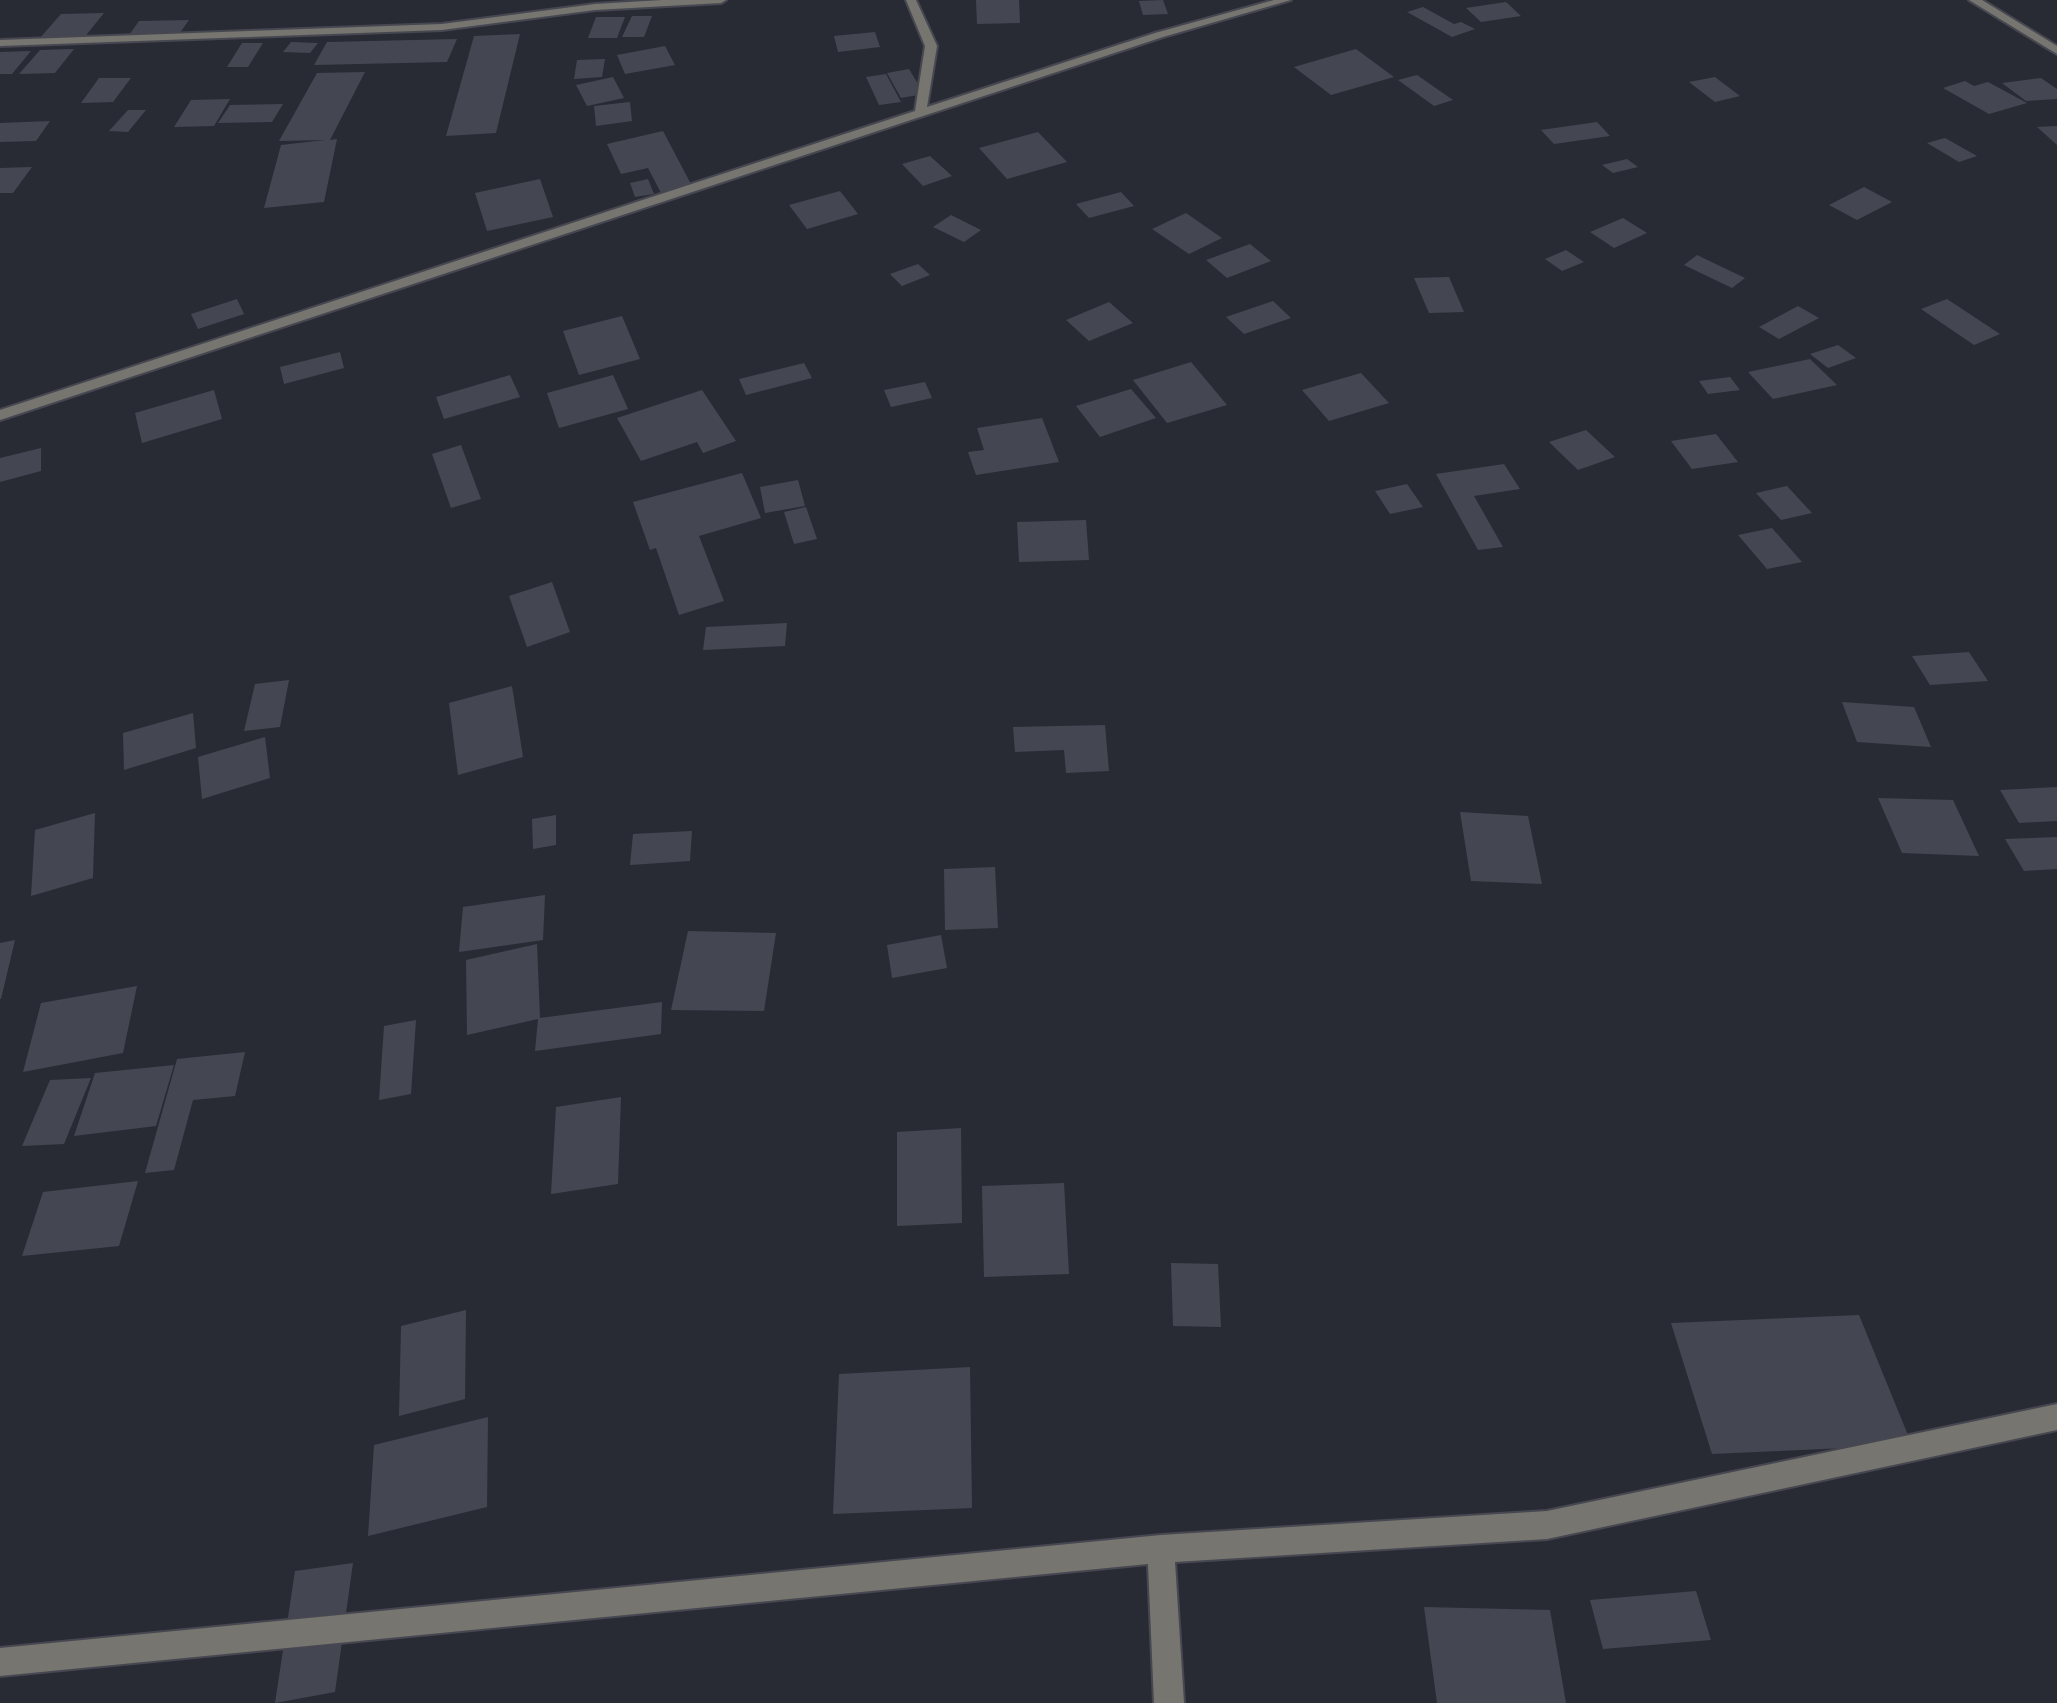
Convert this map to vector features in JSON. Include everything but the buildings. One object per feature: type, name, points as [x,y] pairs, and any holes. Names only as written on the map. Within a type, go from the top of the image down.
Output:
[{"type":"street","points":[[0,43],[442,27],[595,7],[721,0]]},
{"type":"street","points":[[911,0],[931,46],[920,115]]},
{"type":"street","points":[[0,415],[1159,35],[1286,0]]},
{"type":"street","points":[[1974,0],[2057,51]]},
{"type":"street","points":[[0,1662],[1161,1549],[1547,1525],[2057,1417]]},
{"type":"street","points":[[1161,1549],[1169,1703]]}]
